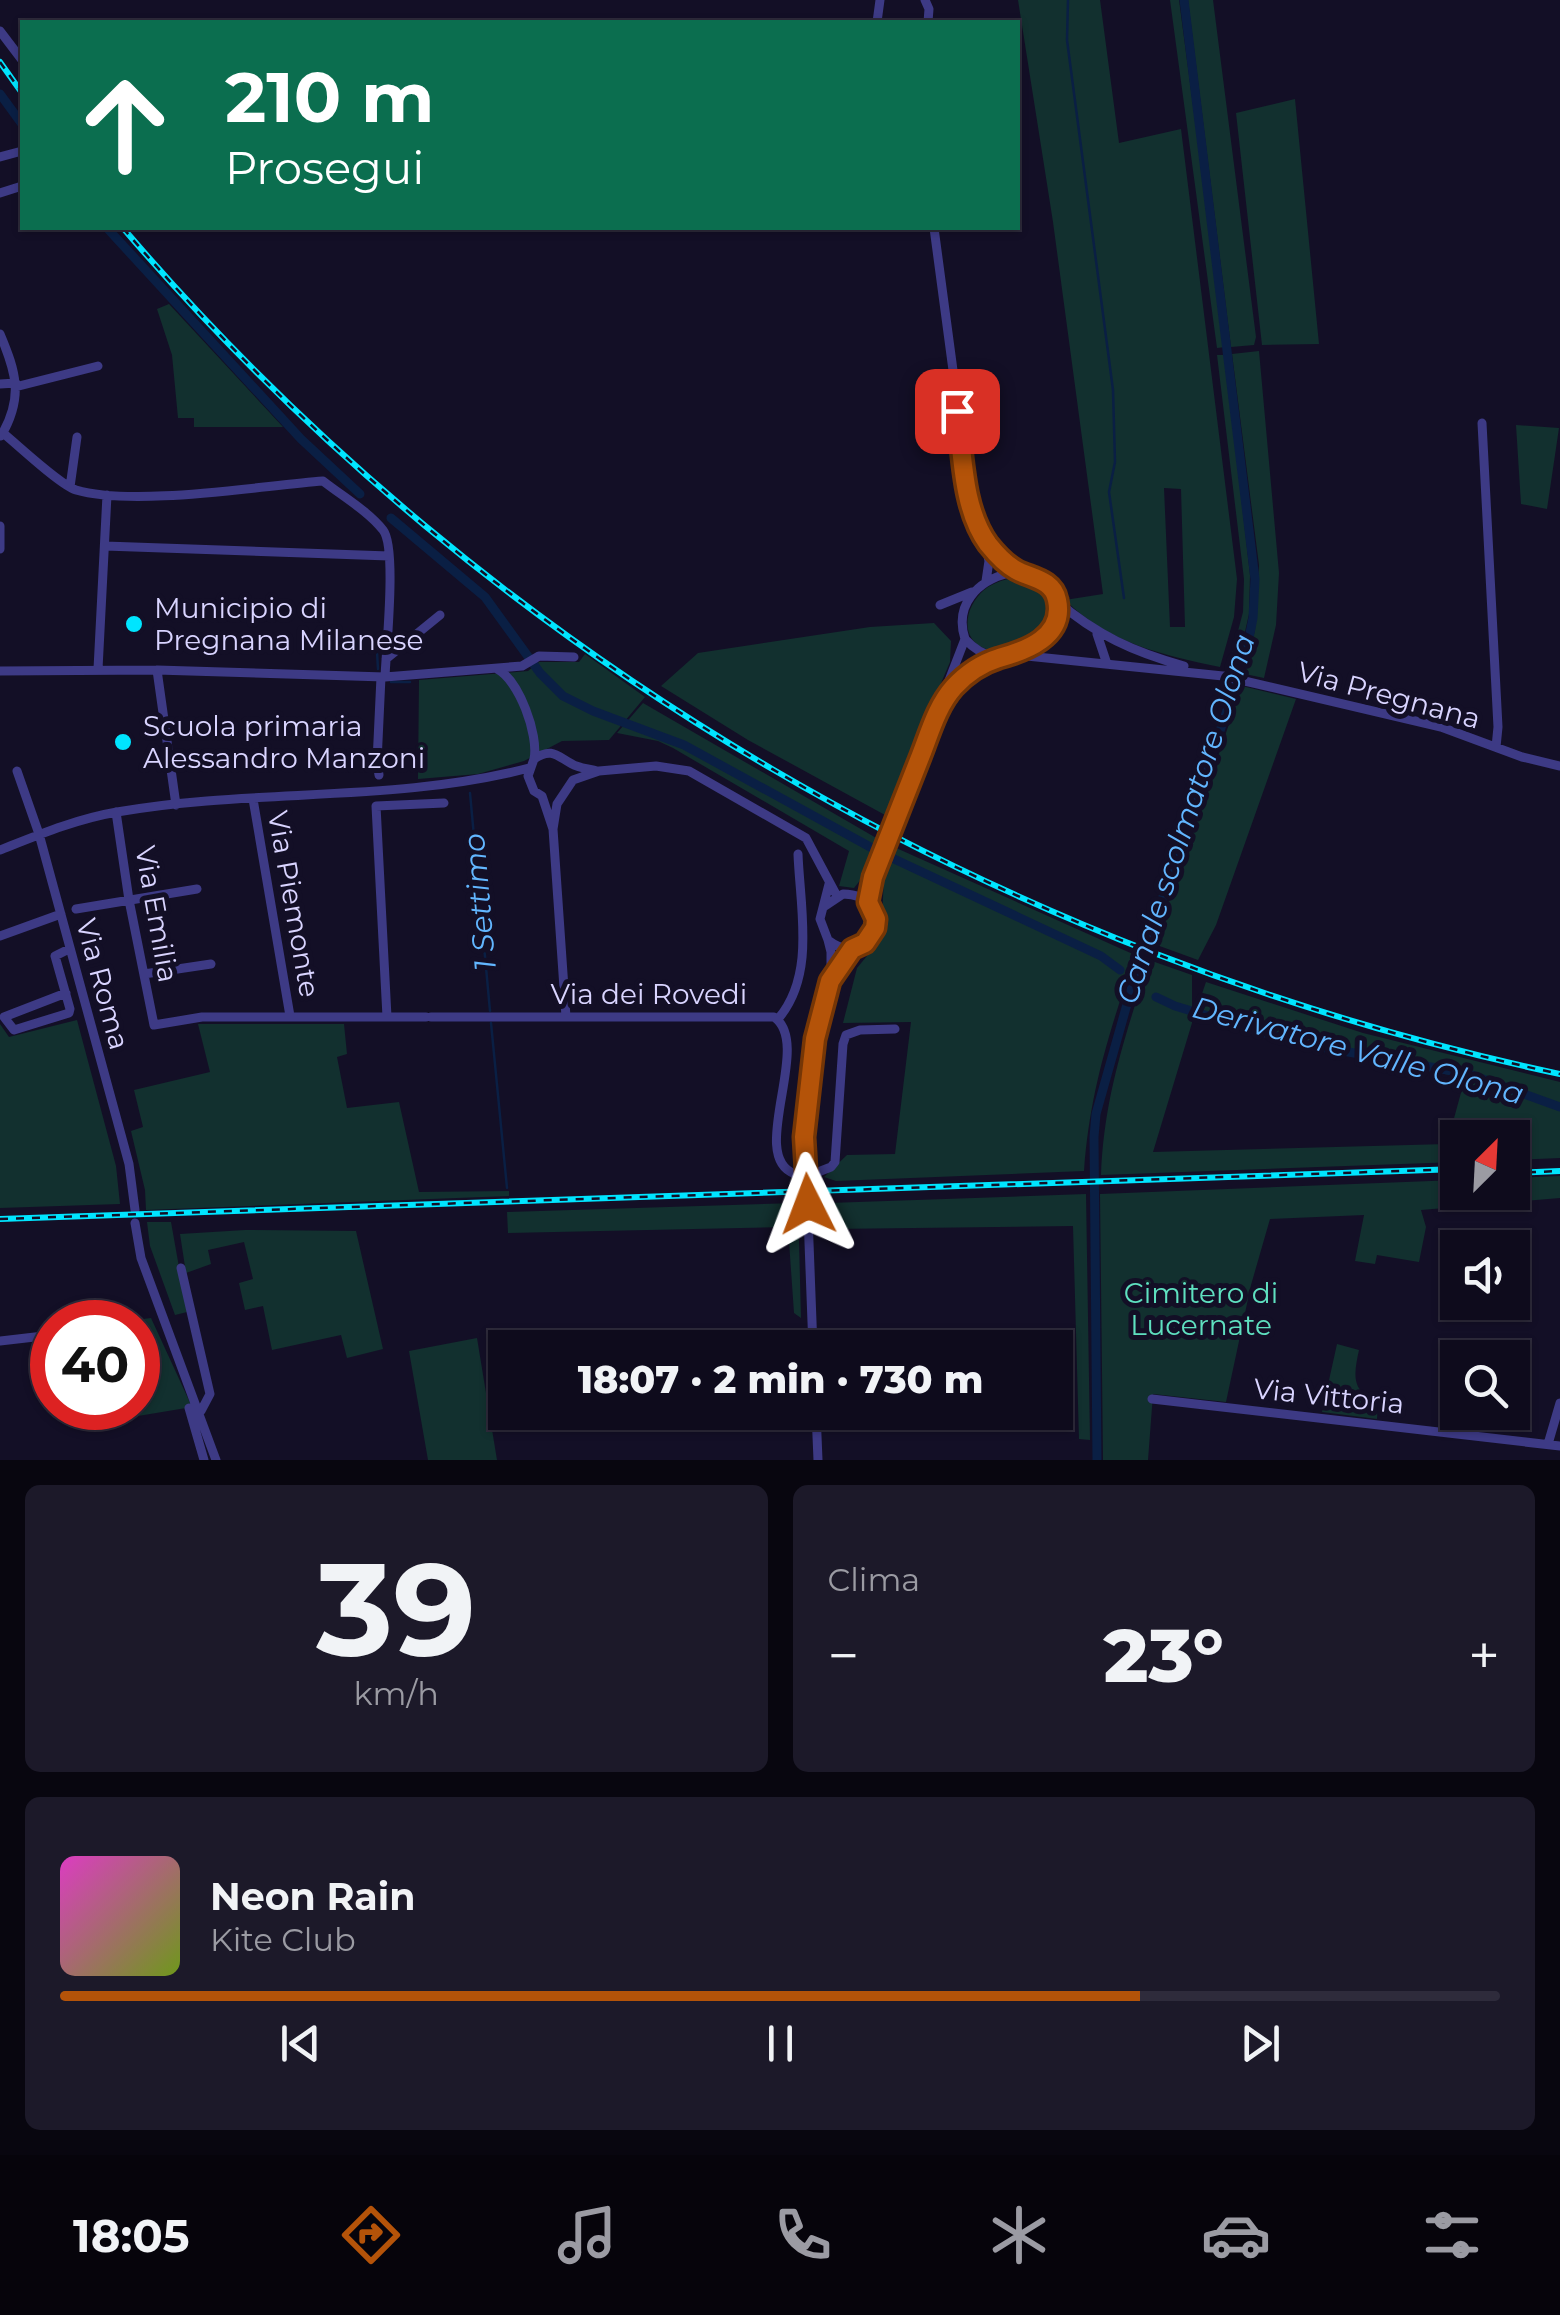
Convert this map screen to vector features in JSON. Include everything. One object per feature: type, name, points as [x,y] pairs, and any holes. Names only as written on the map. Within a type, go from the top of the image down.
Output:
[{"type":"street","points":[[0,31],[20,57]]},
{"type":"street","points":[[828,940],[839,948],[852,949],[865,943],[875,928],[876,919],[868,902],[873,877],[964,639],[962,616],[968,598],[982,584],[989,560],[966,484],[934,230]]},
{"type":"street","points":[[0,334],[15,369],[16,385],[2,435],[70,487],[106,495],[151,495],[323,481],[380,527],[388,538],[389,556],[386,659],[376,762],[379,776]]},
{"type":"street","points":[[0,384],[16,385],[98,366]]},
{"type":"street","points":[[1482,423],[1496,747]]},
{"type":"street","points":[[70,487],[77,437]]},
{"type":"street","points":[[98,670],[106,495]]},
{"type":"street","points":[[0,526],[0,549]]},
{"type":"street","points":[[941,704],[964,678],[998,658],[1017,655],[1038,644],[1049,633],[1058,600],[1042,580],[1020,573],[985,540]]},
{"type":"street","points":[[105,546],[389,556]]},
{"type":"street","points":[[940,605],[964,597],[982,584],[1020,573]]},
{"type":"street","name":"Via Pregnana","points":[[1058,600],[1096,632],[1129,649],[1206,673]]},
{"type":"street","points":[[386,659],[440,615]]},
{"type":"street","points":[[1096,632],[1107,664]]},
{"type":"street","points":[[964,639],[977,650],[998,658]]},
{"type":"street","name":"Via Pregnana","points":[[1017,655],[1227,677],[1441,727],[1560,766]]},
{"type":"street","points":[[0,671],[157,670],[383,676],[494,668],[574,657]]},
{"type":"street","points":[[494,668],[503,671],[516,688],[535,739],[529,783]]},
{"type":"street","points":[[157,670],[176,805]]},
{"type":"street","points":[[0,850],[39,834],[116,812],[498,776],[531,764],[549,752],[570,764],[599,771]]},
{"type":"street","points":[[570,764],[573,780]]},
{"type":"street","points":[[553,829],[562,794],[573,780],[599,771],[656,766],[689,771],[806,838],[837,896]]},
{"type":"street","name":"Via Roma","points":[[17,771],[39,834],[129,1164],[135,1210]]},
{"type":"street","points":[[498,776],[529,783],[542,796],[553,829],[566,1017]]},
{"type":"street","points":[[542,796],[562,794]]},
{"type":"street","name":"Via Piemonte","points":[[253,799],[290,1016]]},
{"type":"street","points":[[386,1017],[376,806],[444,803]]},
{"type":"street","name":"Via Emilia","points":[[116,812],[154,1025]]},
{"type":"street","points":[[778,1020],[794,999],[802,963],[798,854]]},
{"type":"street","points":[[824,906],[837,896],[852,894],[873,877]]},
{"type":"street","points":[[812,1330],[805,1126],[815,1039],[830,981],[831,952],[820,919],[830,882]]},
{"type":"street","points":[[76,909],[197,888]]},
{"type":"street","points":[[852,894],[868,902]]},
{"type":"street","points":[[0,936],[61,914]]},
{"type":"street","points":[[66,994],[2,1018],[14,1030],[66,1015],[70,1009],[66,994],[55,956],[69,949]]},
{"type":"street","points":[[830,981],[852,949]]},
{"type":"street","points":[[144,974],[211,964]]},
{"type":"street","name":"Via dei Rovedi","points":[[154,1025],[202,1017],[768,1016],[786,1027],[779,1159],[786,1171],[795,1174],[831,1168],[836,1156],[842,1044],[846,1036],[860,1030],[896,1030]]},
{"type":"street","points":[[135,1223],[141,1258],[196,1408],[204,1460]]},
{"type":"street","points":[[181,1268],[210,1394],[196,1408]]},
{"type":"street","points":[[0,1341],[30,1337]]},
{"type":"street","name":"Via Vittoria","points":[[1152,1399],[1560,1446]]},
{"type":"street","points":[[1548,1444],[1560,1404]]},
{"type":"street","points":[[817,1430],[818,1460]]},
{"type":"street","points":[[203,1435],[216,1460]]},
{"type":"green space","points":[[1018,0],[1100,0],[1119,143],[1181,129],[1237,579],[1234,617],[1220,667],[1157,652],[1118,637],[1065,600],[1103,594],[1053,222]],"holes":[[[1164,488],[1181,489],[1185,627],[1170,627]]]},
{"type":"green space","points":[[1170,0],[1179,0],[1225,347],[1217,348]]},
{"type":"green space","points":[[1188,0],[1213,0],[1254,345],[1231,347]]},
{"type":"green space","points":[[1295,99],[1319,344],[1262,345],[1236,113]]},
{"type":"green space","points":[[169,304],[283,427],[194,427],[194,418],[178,418],[172,355],[157,309]]},
{"type":"green space","points":[[1259,351],[1279,573],[1276,625],[1264,678],[1245,674],[1255,630],[1259,565],[1232,354]]},
{"type":"green space","points":[[1217,355],[1225,355],[1250,575],[1249,614],[1236,671],[1228,669],[1243,612],[1244,579]]},
{"type":"green space","points":[[1516,425],[1559,428],[1547,509],[1521,504]]},
{"type":"green space","points":[[1013,578],[1034,583],[1047,593],[1051,606],[1048,620],[1026,645],[1009,651],[980,646],[969,632],[972,605],[984,590]]},
{"type":"green space","points":[[934,623],[951,641],[950,662],[885,815],[748,740],[661,686],[698,653],[870,627]]},
{"type":"green space","points":[[585,654],[645,697],[609,740],[562,741],[524,761],[478,774],[418,779],[419,680],[528,671],[539,662],[579,662]]},
{"type":"green space","points":[[1242,686],[1296,699],[1216,925],[1198,960],[1154,944]]},
{"type":"green space","points":[[643,703],[878,839],[854,888],[839,886],[849,851],[673,748],[617,733]]},
{"type":"green space","points":[[894,847],[1135,955],[1096,1087],[1084,1171],[836,1181],[824,1177],[847,1155],[895,1154],[911,1022],[843,1023],[857,968],[881,939],[884,877]]},
{"type":"green space","points":[[1149,960],[1192,975],[1192,1023],[1153,1152],[1440,1144],[1440,1163],[1101,1175],[1111,1092]]},
{"type":"green space","points":[[1206,982],[1363,1033],[1560,1082],[1560,1158],[1530,1159],[1530,1120],[1454,1120],[1465,1078],[1318,1049],[1195,1014]]},
{"type":"green space","points":[[77,1020],[116,1166],[120,1204],[0,1208],[0,1024],[9,1037]]},
{"type":"green space","points":[[198,1024],[344,1024],[347,1054],[337,1057],[347,1108],[399,1102],[419,1192],[509,1191],[509,1196],[146,1210],[131,1131],[143,1127],[134,1090],[210,1072]]},
{"type":"green space","points":[[1560,1176],[1560,1198],[1530,1201],[1530,1177]]},
{"type":"green space","name":"Cimitero di Lucernate","points":[[1440,1181],[1440,1208],[1421,1210],[1426,1227],[1419,1262],[1377,1255],[1375,1264],[1355,1261],[1364,1215],[1270,1219],[1251,1285],[1226,1402],[1153,1394],[1148,1460],[1103,1460],[1100,1194]]},
{"type":"green space","points":[[1086,1194],[1090,1440],[1079,1439],[1073,1226],[830,1229],[829,1203]]},
{"type":"green space","points":[[798,1203],[801,1318],[794,1313],[788,1227],[508,1233],[507,1212]]},
{"type":"green space","points":[[147,1222],[171,1222],[187,1312],[175,1315],[150,1246]]},
{"type":"green space","points":[[356,1231],[383,1349],[347,1358],[341,1335],[272,1350],[263,1306],[245,1310],[239,1283],[253,1279],[244,1242],[208,1250],[211,1264],[186,1273],[180,1234]]},
{"type":"green space","points":[[160,1338],[192,1407],[160,1412]]},
{"type":"green space","points":[[477,1338],[488,1430],[492,1430],[497,1460],[428,1460],[409,1351]]},
{"type":"green space","points":[[1337,1344],[1359,1350],[1356,1381],[1363,1392],[1378,1400],[1377,1419],[1322,1412]]},
{"type":"waterway","points":[[1068,0],[1067,40],[1113,390],[1115,462],[1109,492],[1124,598]]},
{"type":"waterway","name":"Canale scolmatore Olona","points":[[1097,1460],[1096,1114],[1131,990],[1245,658],[1253,618],[1255,579],[1184,0]]},
{"type":"waterway","name":"Derivatore Valle Olona","points":[[0,94],[20,121]]},
{"type":"waterway","name":"Derivatore Valle Olona","points":[[109,230],[301,439],[360,494]]},
{"type":"waterway","name":"Derivatore Valle Olona","points":[[391,518],[485,597],[540,673],[563,696],[684,745],[872,848]]},
{"type":"waterway","name":"1 Settimo","points":[[377,652],[378,669]]},
{"type":"waterway","name":"1 Settimo","points":[[391,682],[410,682]]},
{"type":"waterway","name":"1 Settimo","points":[[470,793],[490,1011]]},
{"type":"waterway","name":"Derivatore Valle Olona","points":[[892,858],[1101,956],[1120,970]]},
{"type":"waterway","name":"Derivatore Valle Olona","points":[[1156,997],[1299,1043],[1469,1074],[1560,1107]]},
{"type":"waterway","name":"1 Settimo","points":[[491,1023],[507,1188]]},
{"type":"railway","points":[[0,62],[20,90]]},
{"type":"railway","points":[[125,230],[268,384],[425,526],[593,654],[772,769],[959,868],[1153,953],[1354,1021],[1560,1074]]},
{"type":"railway","points":[[0,1219],[1440,1170]]},
{"type":"railway","points":[[1530,1172],[1560,1171]]},
{"type":"place","name":"Municipio di Pregnana Milanese","points":[[134,624]]},
{"type":"place","name":"Scuola primaria Alessandro Manzoni","points":[[123,742]]},
{"type":"route","points":[[808,1204],[804,1137],[820,1016],[830,981],[852,949],[872,936],[876,919],[868,902],[873,877],[941,704],[953,688],[978,668],[1038,644],[1049,633],[1056,614],[1058,600],[1047,584],[1020,573],[1004,561],[982,534],[966,484],[957,411]]}]
